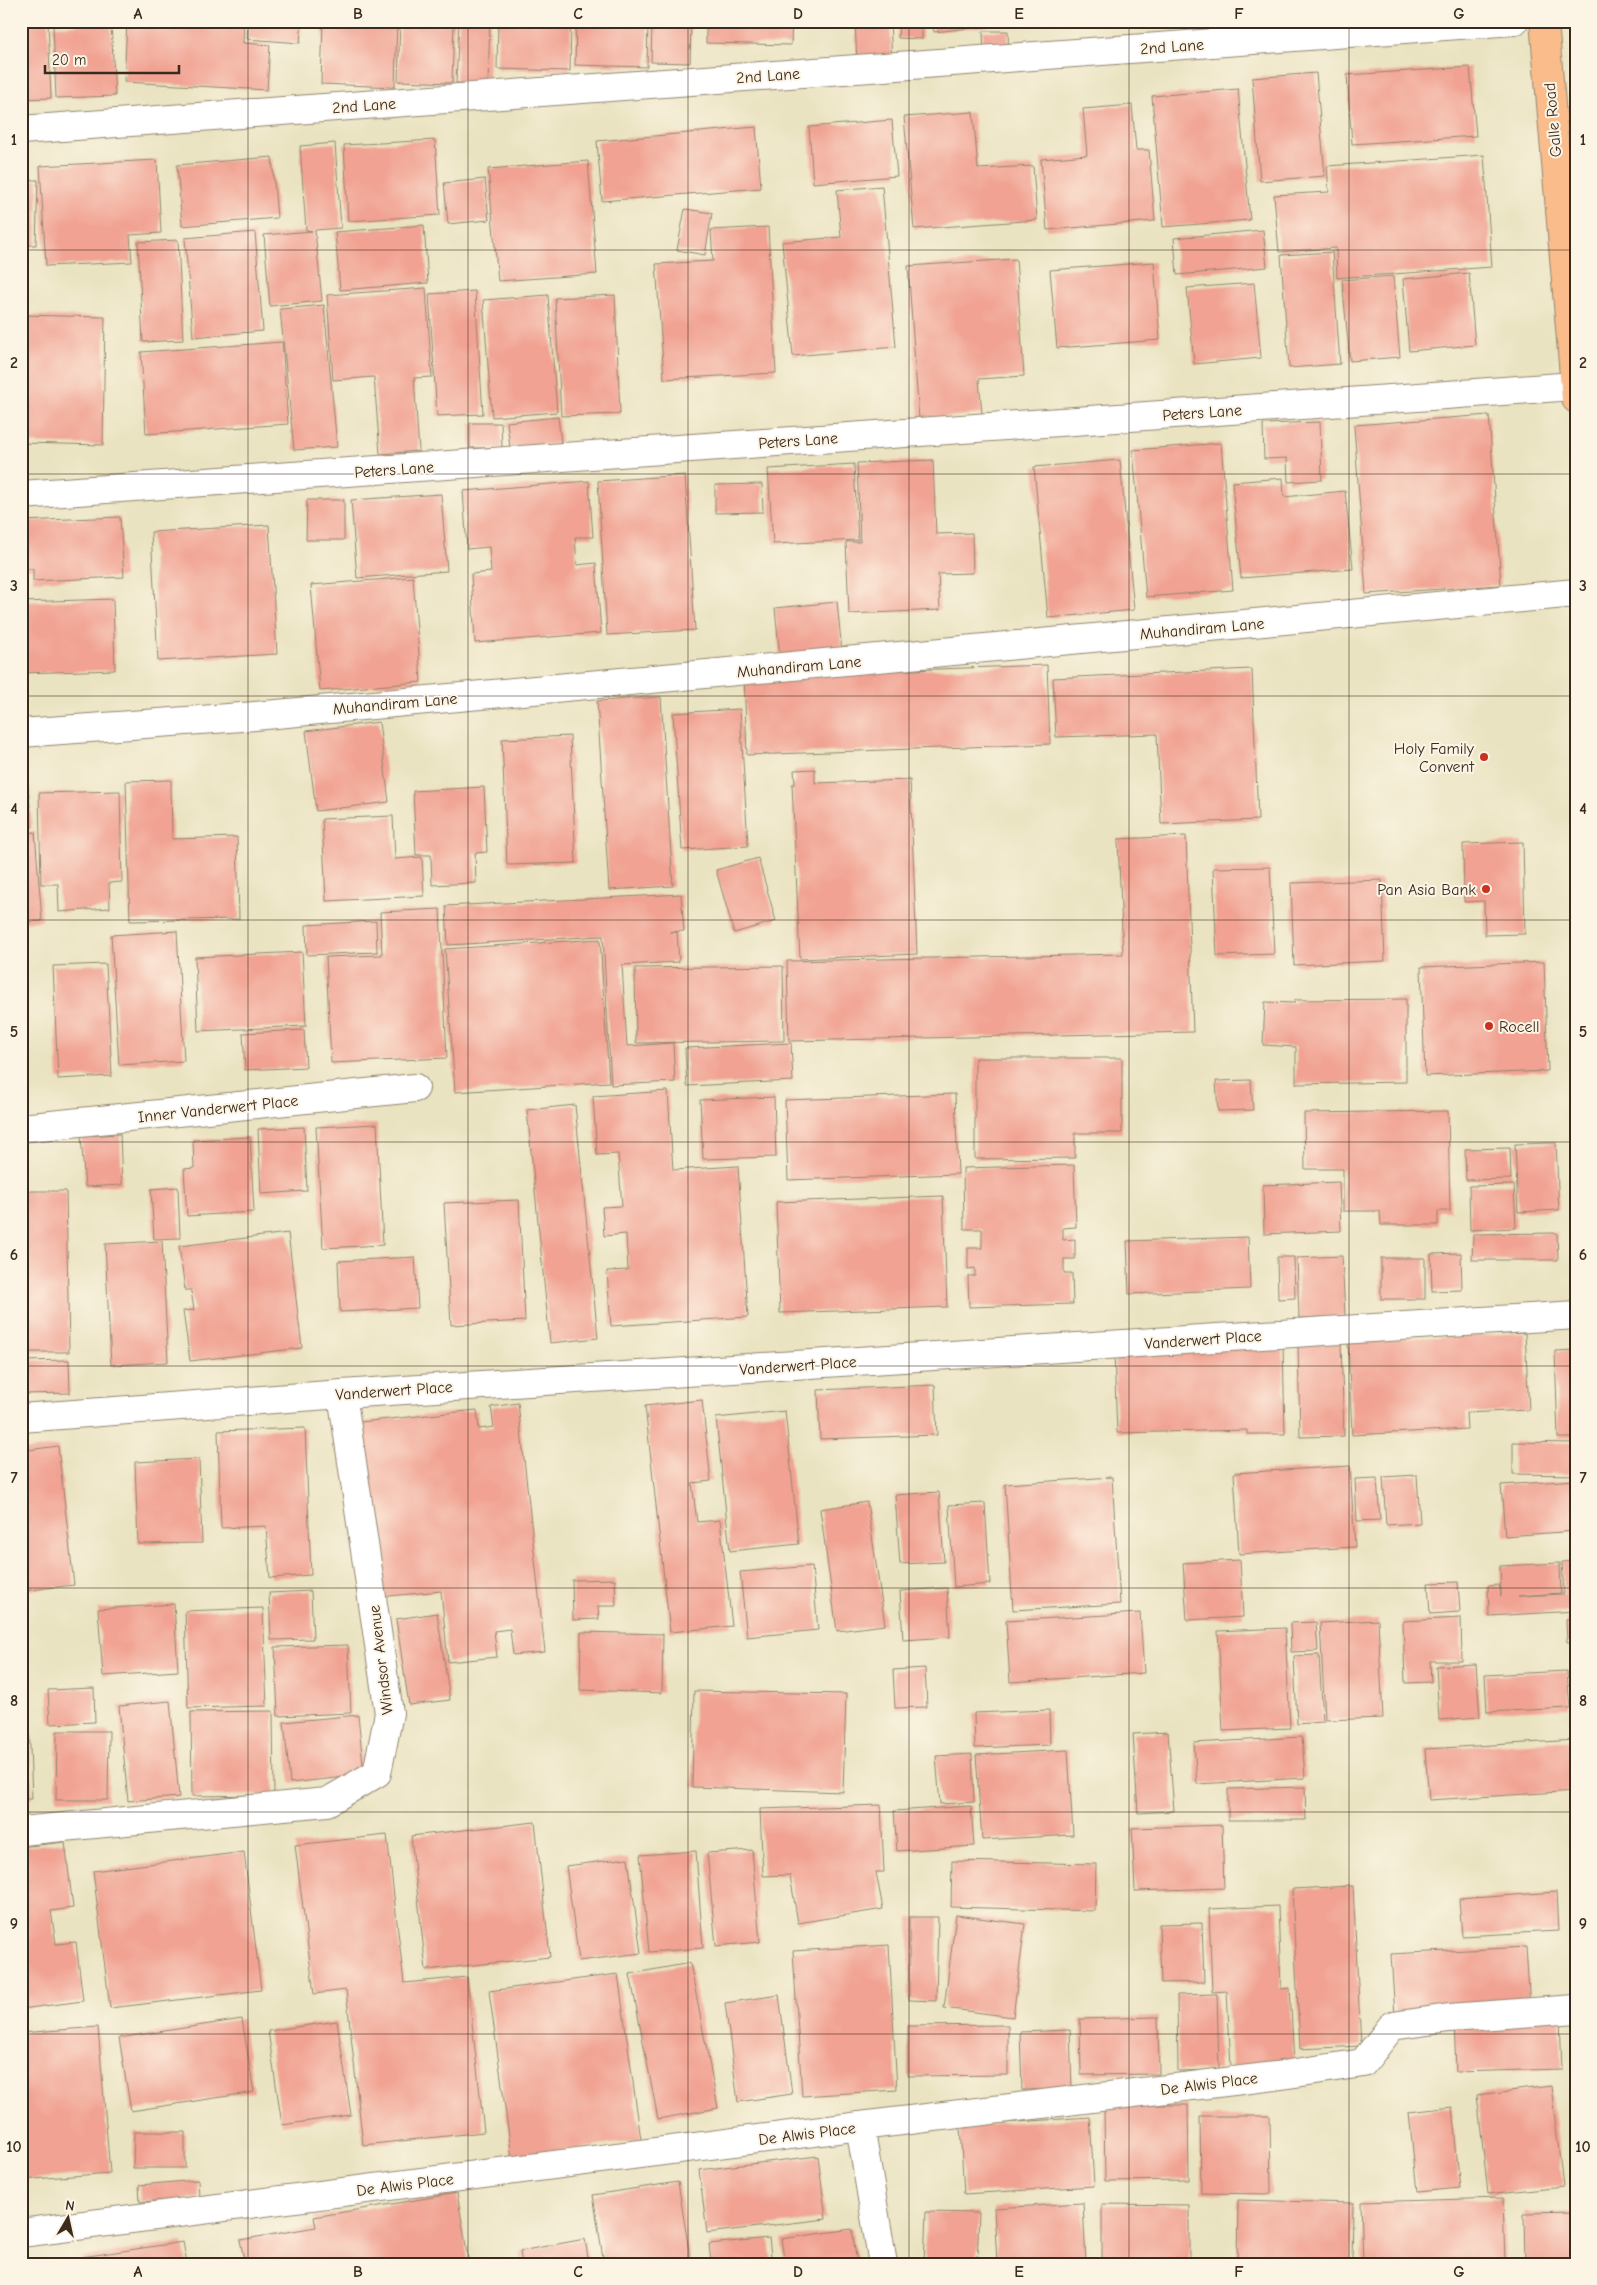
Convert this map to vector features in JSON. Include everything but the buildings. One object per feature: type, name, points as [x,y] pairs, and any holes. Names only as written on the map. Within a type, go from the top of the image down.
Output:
[{"type":"highway","name":"Galle Road","points":[[1544,21],[1575,392]]},
{"type":"street","name":"2nd Lane","points":[[21,130],[1514,21]]},
{"type":"street","name":"Peters Lane","points":[[21,495],[1575,392]]},
{"type":"street","name":"Muhandiram Lane","points":[[21,733],[265,715],[1576,593]]},
{"type":"street","name":"Inner Vanderwert Place","points":[[21,1128],[415,1088]]},
{"type":"street","name":"Vanderwert Place","points":[[21,1418],[342,1394],[1576,1315]]},
{"type":"street","name":"Windsor Avenue","points":[[21,1831],[327,1802],[377,1773],[390,1713],[342,1394]]},
{"type":"street","name":"De Alwis Place","points":[[21,2233],[860,2126],[1265,2077],[1362,2062],[1392,2026],[1450,2018],[1576,2009]]},
{"type":"street","points":[[860,2126],[883,2264]]},
{"type":"place","name":"Holy Family Convent","points":[[1484,757]]},
{"type":"place","name":"Pan Asia Bank","points":[[1486,889]]},
{"type":"place","name":"Rocell","points":[[1489,1026]]}]
